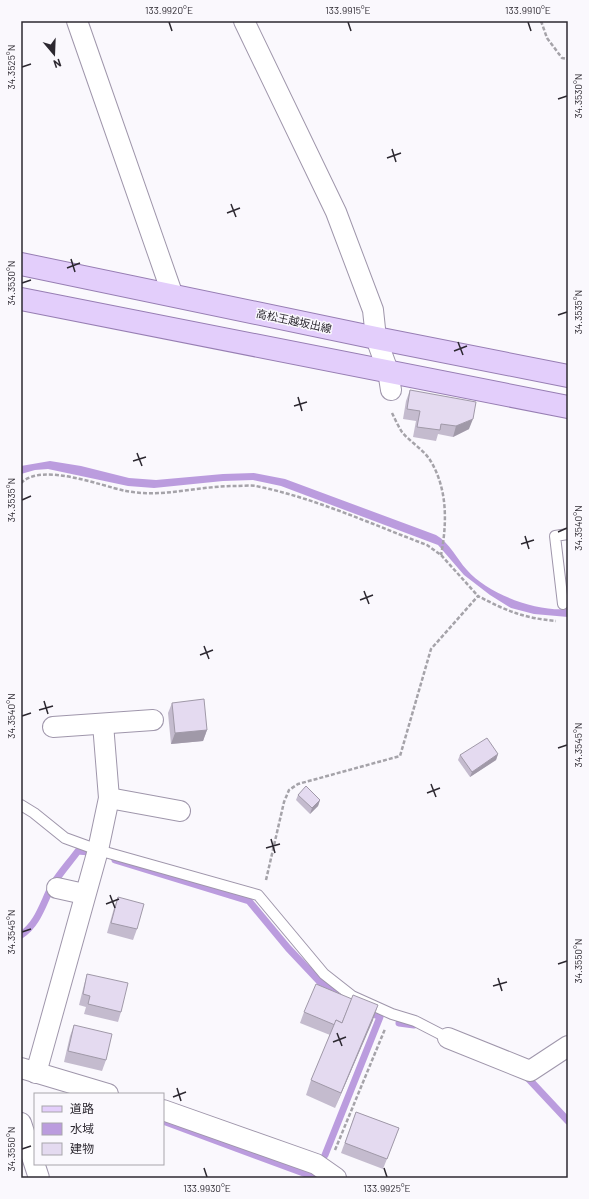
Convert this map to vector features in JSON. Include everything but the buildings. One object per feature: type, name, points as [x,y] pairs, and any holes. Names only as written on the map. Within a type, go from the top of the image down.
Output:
[{"type":"main road","name":"高松王越坂出線","points":[[21,264],[376,338],[568,376]]},
{"type":"main road","points":[[21,299],[389,380],[568,407]]},
{"type":"street","points":[[76,21],[173,296]]},
{"type":"street","points":[[244,21],[336,212],[372,310],[376,338],[389,380]]},
{"type":"street","points":[[53,727],[153,720]]},
{"type":"street","points":[[103,724],[109,798],[98,850],[28,1071],[105,1093]]},
{"type":"street","points":[[109,798],[180,811]]},
{"type":"street","points":[[57,888],[84,894]]},
{"type":"street","points":[[448,1038],[530,1071],[568,1046]]},
{"type":"street","points":[[164,1110],[316,1164],[331,1175]]},
{"type":"street","points":[[21,1123],[34,1163]]},
{"type":"street","points":[[35,1165],[39,1178]]},
{"type":"lane","points":[[563,604],[555,536],[568,534]]},
{"type":"lane","points":[[21,805],[34,813],[65,838],[98,850],[258,895],[324,974],[352,996],[392,1014],[415,1021],[448,1038]]},
{"type":"path","points":[[541,21],[547,38],[562,58],[568,59]]},
{"type":"path","points":[[389,380],[392,413],[402,432],[430,460],[439,481],[444,504],[445,535],[441,556]]},
{"type":"path","points":[[21,483],[32,476],[48,474],[78,479],[127,491],[175,492],[223,486],[254,486],[306,500],[427,545],[441,556],[478,596],[507,612],[533,619],[561,621]]},
{"type":"path","points":[[258,895],[265,884],[284,802],[289,790],[298,784],[400,756],[431,649],[478,596]]},
{"type":"path","points":[[331,1175],[392,1014]]},
{"type":"water","points":[[50,461],[81,466],[129,478],[156,480],[223,474],[254,473],[285,479],[436,535],[449,546],[467,570],[487,587],[513,600],[542,608],[568,609],[568,617],[534,614],[511,608],[490,595],[464,575],[438,545],[281,486],[253,480],[223,481],[154,488],[128,486],[48,469],[35,470],[21,474],[21,466]]},
{"type":"waterway","points":[[21,935],[32,925],[40,913],[52,886],[78,851],[89,852]]},
{"type":"waterway","points":[[115,860],[249,901],[288,948],[320,982],[342,996]]},
{"type":"waterway","points":[[325,1155],[380,1017],[366,1010]]},
{"type":"waterway","points":[[399,1023],[414,1025]]},
{"type":"waterway","points":[[525,1075],[568,1121]]},
{"type":"waterway","points":[[164,1121],[317,1178]]}]
